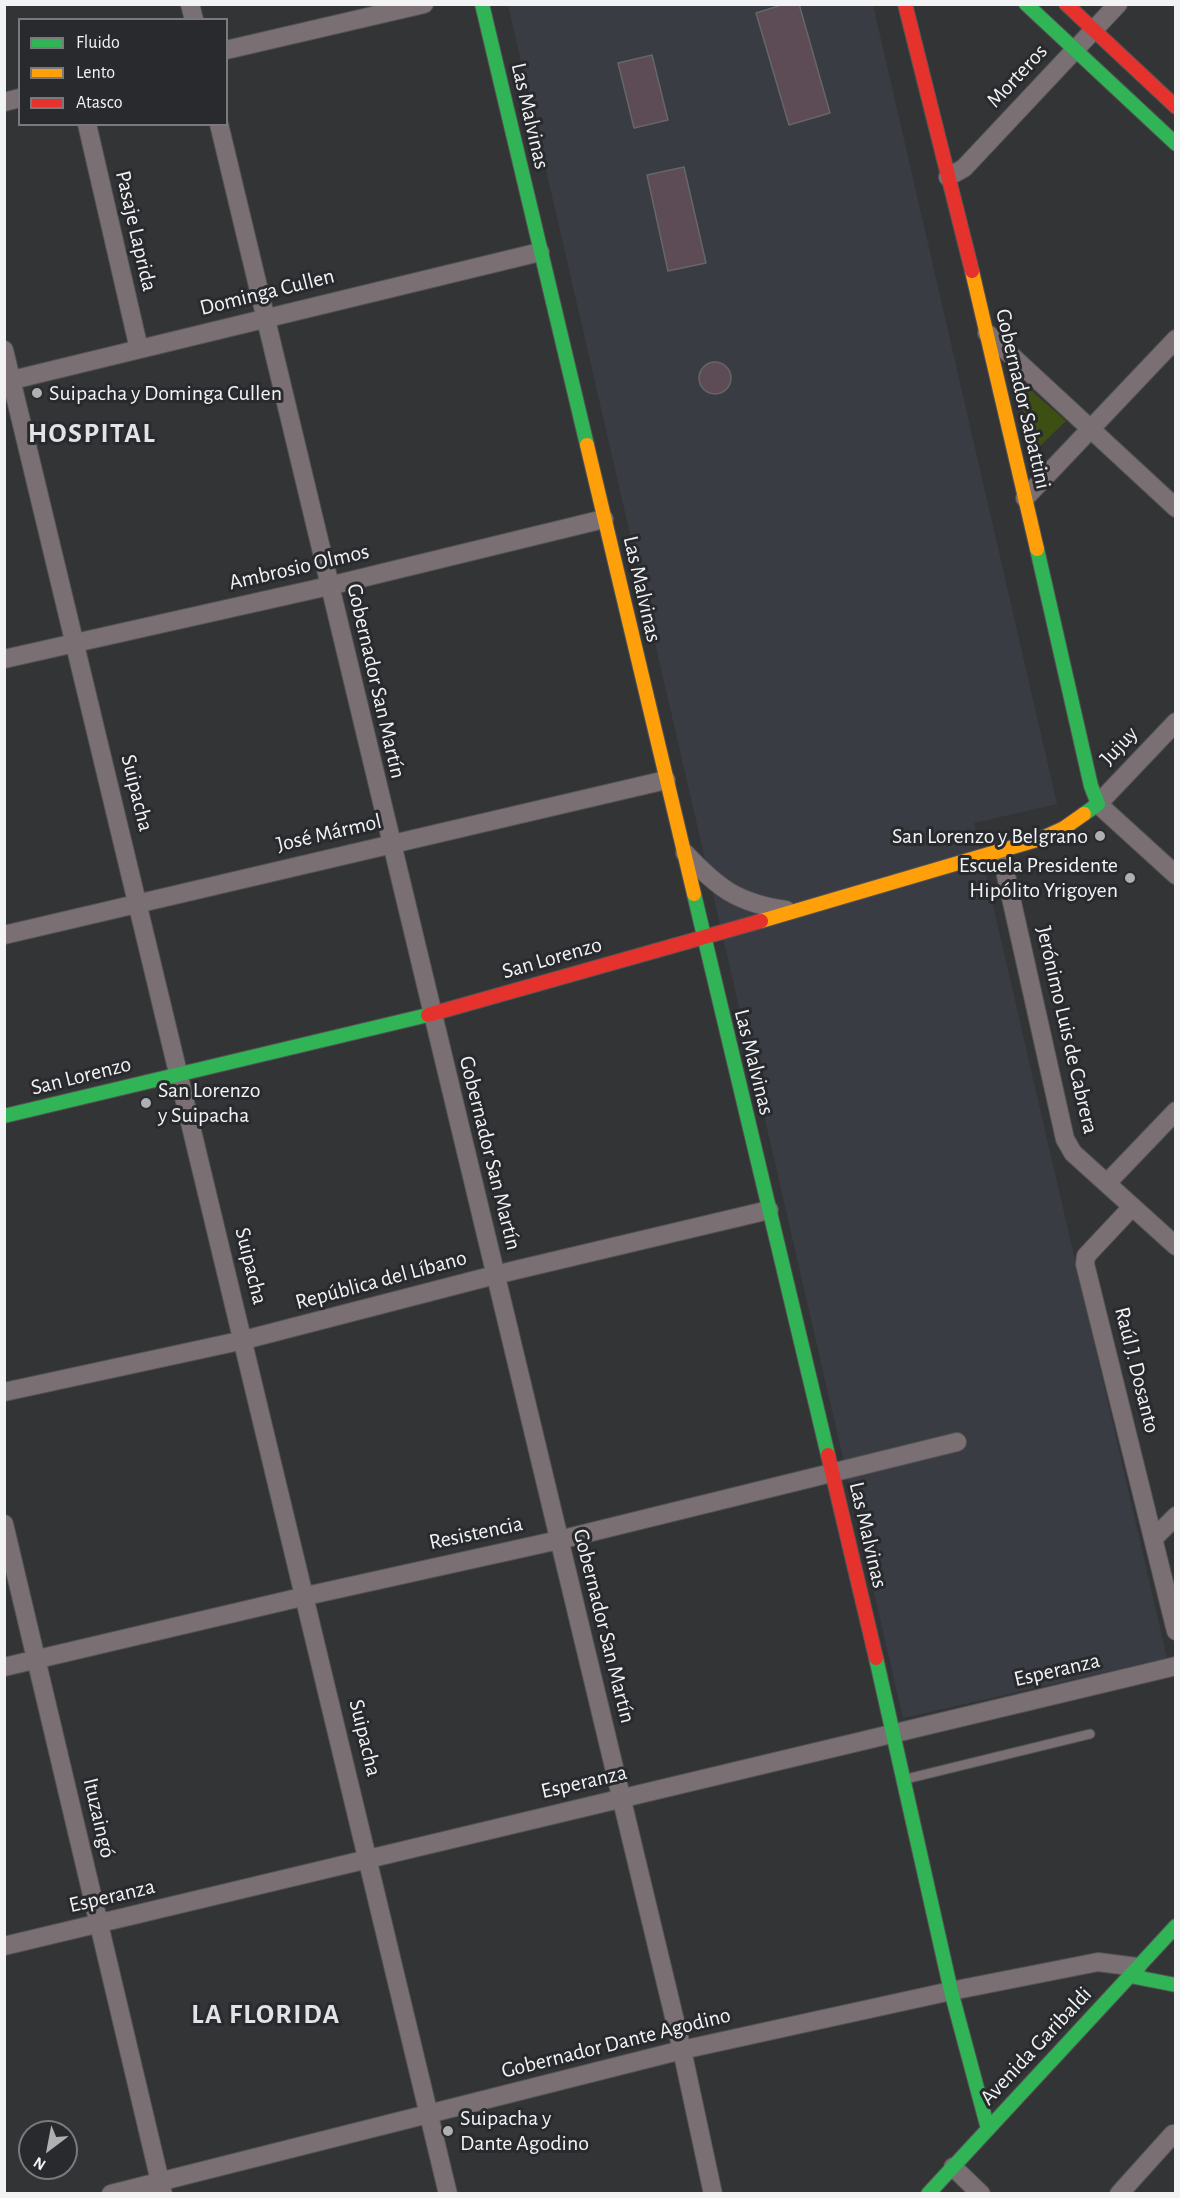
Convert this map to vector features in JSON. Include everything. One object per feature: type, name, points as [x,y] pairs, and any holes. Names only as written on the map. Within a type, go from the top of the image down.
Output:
[{"type":"main road","name":"Las Malvinas","points":[[482,4],[702,937],[894,1734],[951,1990],[988,2129]]},
{"type":"main road","name":"Gobernador Sabattini","points":[[905,4],[987,333],[1091,786],[1098,804]]},
{"type":"main road","points":[[1026,4],[1176,144]]},
{"type":"main road","points":[[1066,4],[1176,107]]},
{"type":"main road","name":"San Lorenzo","points":[[4,1116],[431,1014],[1001,853],[1064,828],[1098,804]]},
{"type":"main road","name":"Avenida Garibaldi","points":[[928,2193],[1176,1926]]},
{"type":"main road","points":[[1138,1967],[1176,1985]]},
{"type":"main road","points":[[1138,1967],[1176,1985]]},
{"type":"street","points":[[228,50],[424,4]]},
{"type":"street","name":"Morteros","points":[[948,177],[964,168],[1118,4]]},
{"type":"street","name":"Pasaje Laprida","points":[[87,126],[139,349]]},
{"type":"street","name":"Gobernador San Martín","points":[[219,126],[431,1014],[682,2050],[713,2193]]},
{"type":"street","name":"Dominga Cullen","points":[[8,381],[540,252]]},
{"type":"street","points":[[987,333],[1176,508]]},
{"type":"street","points":[[1025,498],[1176,339]]},
{"type":"street","name":"Suipacha","points":[[4,350],[8,381],[75,642],[180,1073],[431,2114],[448,2193]]},
{"type":"street","name":"Ambrosio Olmos","points":[[4,659],[329,586],[604,519]]},
{"type":"street","name":"Jujuy","points":[[1098,804],[1176,722]]},
{"type":"street","name":"José Mármol","points":[[4,935],[666,780]]},
{"type":"street","points":[[1098,804],[1176,875]]},
{"type":"street","points":[[682,849],[721,888],[740,900],[758,906],[793,912]]},
{"type":"street","name":"Jerónimo Luis de Cabrera","points":[[1001,853],[1065,1139],[1073,1153],[1176,1246]]},
{"type":"street","points":[[1107,1183],[1176,1111]]},
{"type":"street","name":"Raúl J. Dosanto","points":[[1132,1207],[1086,1256],[1085,1264],[1172,1604],[1176,1631]]},
{"type":"street","name":"República del Líbano","points":[[4,1392],[244,1340],[495,1275],[769,1210]]},
{"type":"street","name":"Resistencia","points":[[4,1667],[306,1596],[559,1540],[957,1442]]},
{"type":"street","points":[[1154,1538],[1176,1516]]},
{"type":"street","name":"Ituzaingó","points":[[4,1524],[161,2188]]},
{"type":"street","name":"Esperanza","points":[[4,1946],[1176,1666]]},
{"type":"street","name":"Gobernador Dante Agodino","points":[[111,2193],[161,2188],[431,2114],[682,2050],[951,1990],[1098,1962],[1138,1967]]},
{"type":"street","points":[[1119,2193],[1173,2134]]},
{"type":"street","points":[[953,2167],[981,2193]]},
{"type":"lane","points":[[904,1780],[1090,1734]]},
{"type":"shaded area","points":[[508,5],[873,5],[1057,804],[974,823],[1167,1658],[903,1718]]},
{"type":"green space","points":[[1016,377],[1066,421],[1033,453]]},
{"type":"building","points":[[785,4],[799,4],[830,113],[789,125],[756,13]]},
{"type":"building","points":[[652,55],[668,120],[634,128],[618,63]]},
{"type":"building","points":[[684,167],[706,263],[668,271],[647,175]]},
{"type":"building","points":[[715,362],[726,367],[731,378],[726,389],[715,394],[704,389],[699,378],[704,367]]},
{"type":"traffic: fast","points":[[482,4],[587,445]]},
{"type":"traffic: fast","points":[[1026,4],[1176,144]]},
{"type":"traffic: fast","points":[[1037,549],[1091,786],[1098,804],[1084,814]]},
{"type":"traffic: fast","points":[[694,894],[828,1455]]},
{"type":"traffic: fast","points":[[4,1116],[428,1015]]},
{"type":"traffic: fast","points":[[876,1658],[951,1991],[988,2129]]},
{"type":"traffic: fast","points":[[928,2194],[1176,1926]]},
{"type":"traffic: fast","points":[[1130,1976],[1176,1985]]},
{"type":"traffic: slow","points":[[972,271],[1037,549]]},
{"type":"traffic: slow","points":[[587,445],[694,894]]},
{"type":"traffic: slow","points":[[761,921],[1040,839],[1064,828],[1084,814]]},
{"type":"traffic: jam","points":[[905,4],[972,271]]},
{"type":"traffic: jam","points":[[1066,4],[1176,107]]},
{"type":"traffic: jam","points":[[428,1015],[761,921]]},
{"type":"traffic: jam","points":[[828,1455],[876,1658]]},
{"type":"place","name":"Suipacha y Dominga Cullen","points":[[37,393]]},
{"type":"place","name":"San Lorenzo y Belgrano","points":[[1100,836]]},
{"type":"place","name":"Escuela Presidente Hipólito Yrigoyen","points":[[1130,878]]},
{"type":"place","name":"San Lorenzo y Suipacha","points":[[146,1103]]},
{"type":"place","name":"Suipacha y Dante Agodino","points":[[448,2131]]},
{"type":"district","name":"HOSPITAL","points":[[92,434]]},
{"type":"district","name":"LA FLORIDA","points":[[266,2015]]}]
